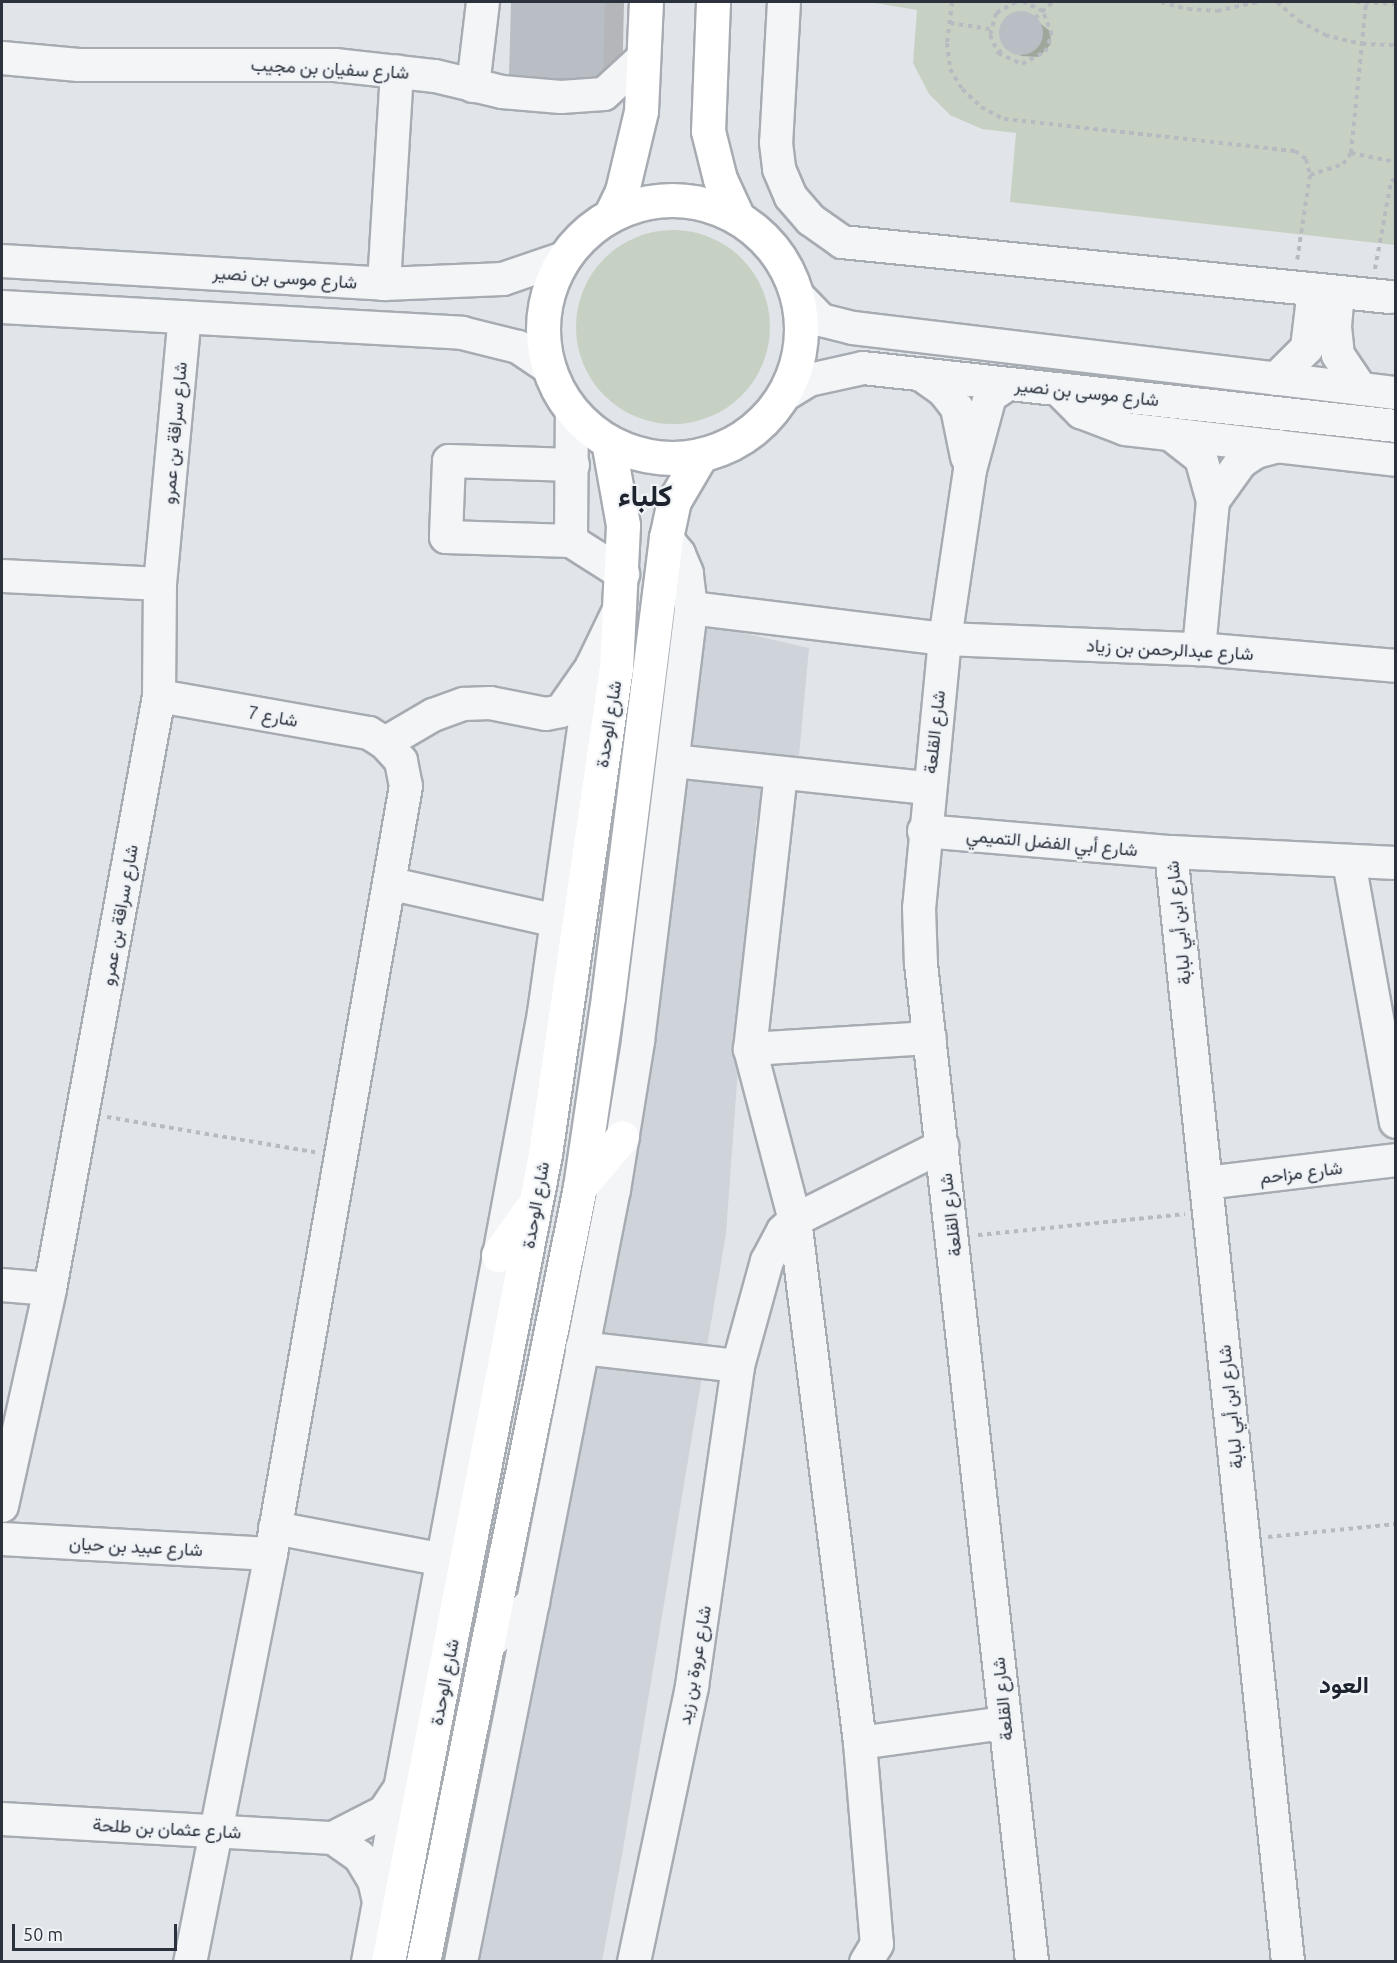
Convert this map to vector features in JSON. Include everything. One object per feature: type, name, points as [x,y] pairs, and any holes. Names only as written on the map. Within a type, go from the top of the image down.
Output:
[{"type":"main road","points":[[610,216],[622,191],[636,142],[641,111],[646,2]]},
{"type":"main road","points":[[713,2],[708,130],[720,179],[738,218]]},
{"type":"main road","points":[[674,201],[696,203],[738,218],[775,251],[797,295],[800,346],[783,396],[756,427],[720,449],[701,455],[669,458],[648,455],[608,441],[572,411],[548,367],[543,339],[544,310],[551,283],[564,258],[592,228],[610,216],[630,208],[674,201]]},
{"type":"main road","name":"شارع الوحدة","points":[[388,1962],[536,1202],[614,680],[623,574],[623,525],[608,441]]},
{"type":"main road","name":"شارع الوحدة","points":[[423,1962],[580,1187],[610,985],[666,538],[674,501],[701,455]]},
{"type":"main road","points":[[580,1187],[622,1137]]},
{"type":"main road","points":[[498,1255],[536,1202]]},
{"type":"street","points":[[473,86],[483,2]]},
{"type":"street","points":[[784,2],[776,132],[779,169],[791,197],[811,220],[842,242],[1326,291],[1382,284]]},
{"type":"street","name":"شارع سفيان بن مجيب","points":[[2,58],[79,65],[267,62],[398,71],[473,86],[561,98],[604,94],[642,59]]},
{"type":"street","points":[[384,284],[398,71]]},
{"type":"street","name":"شارع موسى بن نصير","points":[[2,261],[384,284],[503,279],[564,258]]},
{"type":"street","points":[[1276,379],[1307,348],[1326,291]]},
{"type":"street","points":[[1326,291],[1338,355],[1361,388]]},
{"type":"street","name":"شارع موسى بن نصير","points":[[797,295],[821,320],[853,328],[1395,393]]},
{"type":"street","points":[[2,308],[462,333],[518,347],[548,367]]},
{"type":"street","name":"شارع سراقة بن عمرو","points":[[2,1506],[50,1289],[159,696],[160,584],[185,317]]},
{"type":"street","name":"شارع موسى بن نصير","points":[[783,396],[809,380],[863,368],[1395,426]]},
{"type":"street","name":"شارع القلعة","points":[[920,374],[943,390],[957,408],[970,470]]},
{"type":"street","name":"شارع القلعة","points":[[1008,384],[990,396],[970,470],[945,639],[928,788],[919,908],[930,1038],[1032,1962]]},
{"type":"street","points":[[1058,389],[1081,412],[1099,421],[1169,434],[1395,460]]},
{"type":"street","points":[[571,541],[572,411]]},
{"type":"street","points":[[1169,434],[1201,458],[1213,501],[1199,649]]},
{"type":"street","points":[[1213,501],[1241,462],[1256,452],[1279,446]]},
{"type":"street","points":[[573,465],[449,461],[446,537],[571,541],[623,574]]},
{"type":"street","points":[[461,1962],[622,1137],[674,761],[691,608],[687,573],[679,554],[666,538]]},
{"type":"street","points":[[2,576],[160,584]]},
{"type":"street","points":[[189,1962],[273,1541],[392,884],[406,786],[402,761],[386,743],[433,715],[464,704],[490,703],[546,714],[561,711],[593,664],[621,606]]},
{"type":"street","name":"شارع عبدالرحمن بن زياد","points":[[691,608],[945,639],[1199,649],[1395,666]]},
{"type":"street","points":[[368,1962],[544,1013],[593,664]]},
{"type":"street","name":"شارع 7","points":[[159,696],[369,733],[386,743]]},
{"type":"street","points":[[674,761],[928,788]]},
{"type":"street","points":[[781,772],[750,1049],[795,1220],[860,1743],[877,1944],[866,1962]]},
{"type":"street","name":"شارع أبي الفضل التميمي","points":[[924,831],[1171,852],[1395,863]]},
{"type":"street","name":"شارع ابن أبي لبابة","points":[[1171,852],[1288,1962]]},
{"type":"street","points":[[1349,862],[1395,1122]]},
{"type":"street","points":[[392,884],[557,921]]},
{"type":"street","points":[[750,1049],[930,1038]]},
{"type":"street","points":[[795,1220],[942,1146]]},
{"type":"street","name":"شارع مزاحم","points":[[1208,1197],[1395,1160]]},
{"type":"street","name":"شارع عروة بن زيد","points":[[634,1962],[692,1686],[738,1366],[767,1261],[783,1231],[795,1220]]},
{"type":"street","points":[[2,1285],[50,1289]]},
{"type":"street","points":[[582,1348],[738,1366]]},
{"type":"street","name":"شارع عبيد بن حيان","points":[[2,1539],[273,1541],[444,1560]]},
{"type":"street","points":[[487,1646],[533,1602]]},
{"type":"street","points":[[860,1743],[1005,1723]]},
{"type":"street","points":[[380,1905],[374,1880],[360,1857],[333,1838],[384,1812],[398,1791]]},
{"type":"street","name":"شارع عثمان بن طلحة","points":[[2,1819],[333,1838]]},
{"type":"path","points":[[952,2],[947,43],[950,69],[962,89],[981,107],[1004,119],[1295,151],[1306,159],[1310,175],[1296,264]]},
{"type":"path","points":[[1016,2],[996,13],[990,29],[998,53],[1022,64],[1046,52],[1052,26],[1043,10],[1024,2]]},
{"type":"path","points":[[1035,18],[1053,2]]},
{"type":"path","points":[[1161,2],[1188,9],[1217,11],[1257,2]]},
{"type":"path","points":[[1277,2],[1299,21],[1325,35],[1362,44],[1395,45]]},
{"type":"path","points":[[1356,2],[1395,4]]},
{"type":"path","points":[[1310,175],[1343,164],[1352,153],[1366,3]]},
{"type":"path","points":[[950,23],[990,29]]},
{"type":"path","points":[[998,53],[1004,48]]},
{"type":"path","points":[[1352,153],[1395,162]]},
{"type":"path","points":[[1382,284],[1390,182],[1395,177]]},
{"type":"path","points":[[82,1113],[343,1156]]},
{"type":"path","points":[[953,1238],[1208,1197]]},
{"type":"path","points":[[1244,1539],[1395,1524]]},
{"type":"shaded area","points":[[677,618],[809,648],[799,755],[756,821],[726,1233],[622,1855],[602,1961],[448,1962],[531,1559],[625,1047]]},
{"type":"green space","points":[[869,2],[1395,2],[1395,245],[1010,202],[1016,133],[982,129],[950,115],[929,94],[913,63],[917,10]]},
{"type":"green space","points":[[673,230],[701,234],[719,242],[734,252],[748,266],[766,299],[770,327],[766,355],[758,373],[748,388],[734,402],[701,420],[673,424],[645,420],[627,412],[612,402],[598,388],[580,355],[576,327],[580,299],[588,281],[598,266],[612,252],[645,234]]},
{"type":"building","points":[[511,2],[605,2],[603,80],[509,77]]},
{"type":"building","points":[[1021,11],[1036,18],[1043,33],[1036,48],[1021,55],[1006,48],[999,33],[1006,18]]},
{"type":"district","name":"كلباء","points":[[645,495]]},
{"type":"district","name":"العود","points":[[1344,1685]]}]
